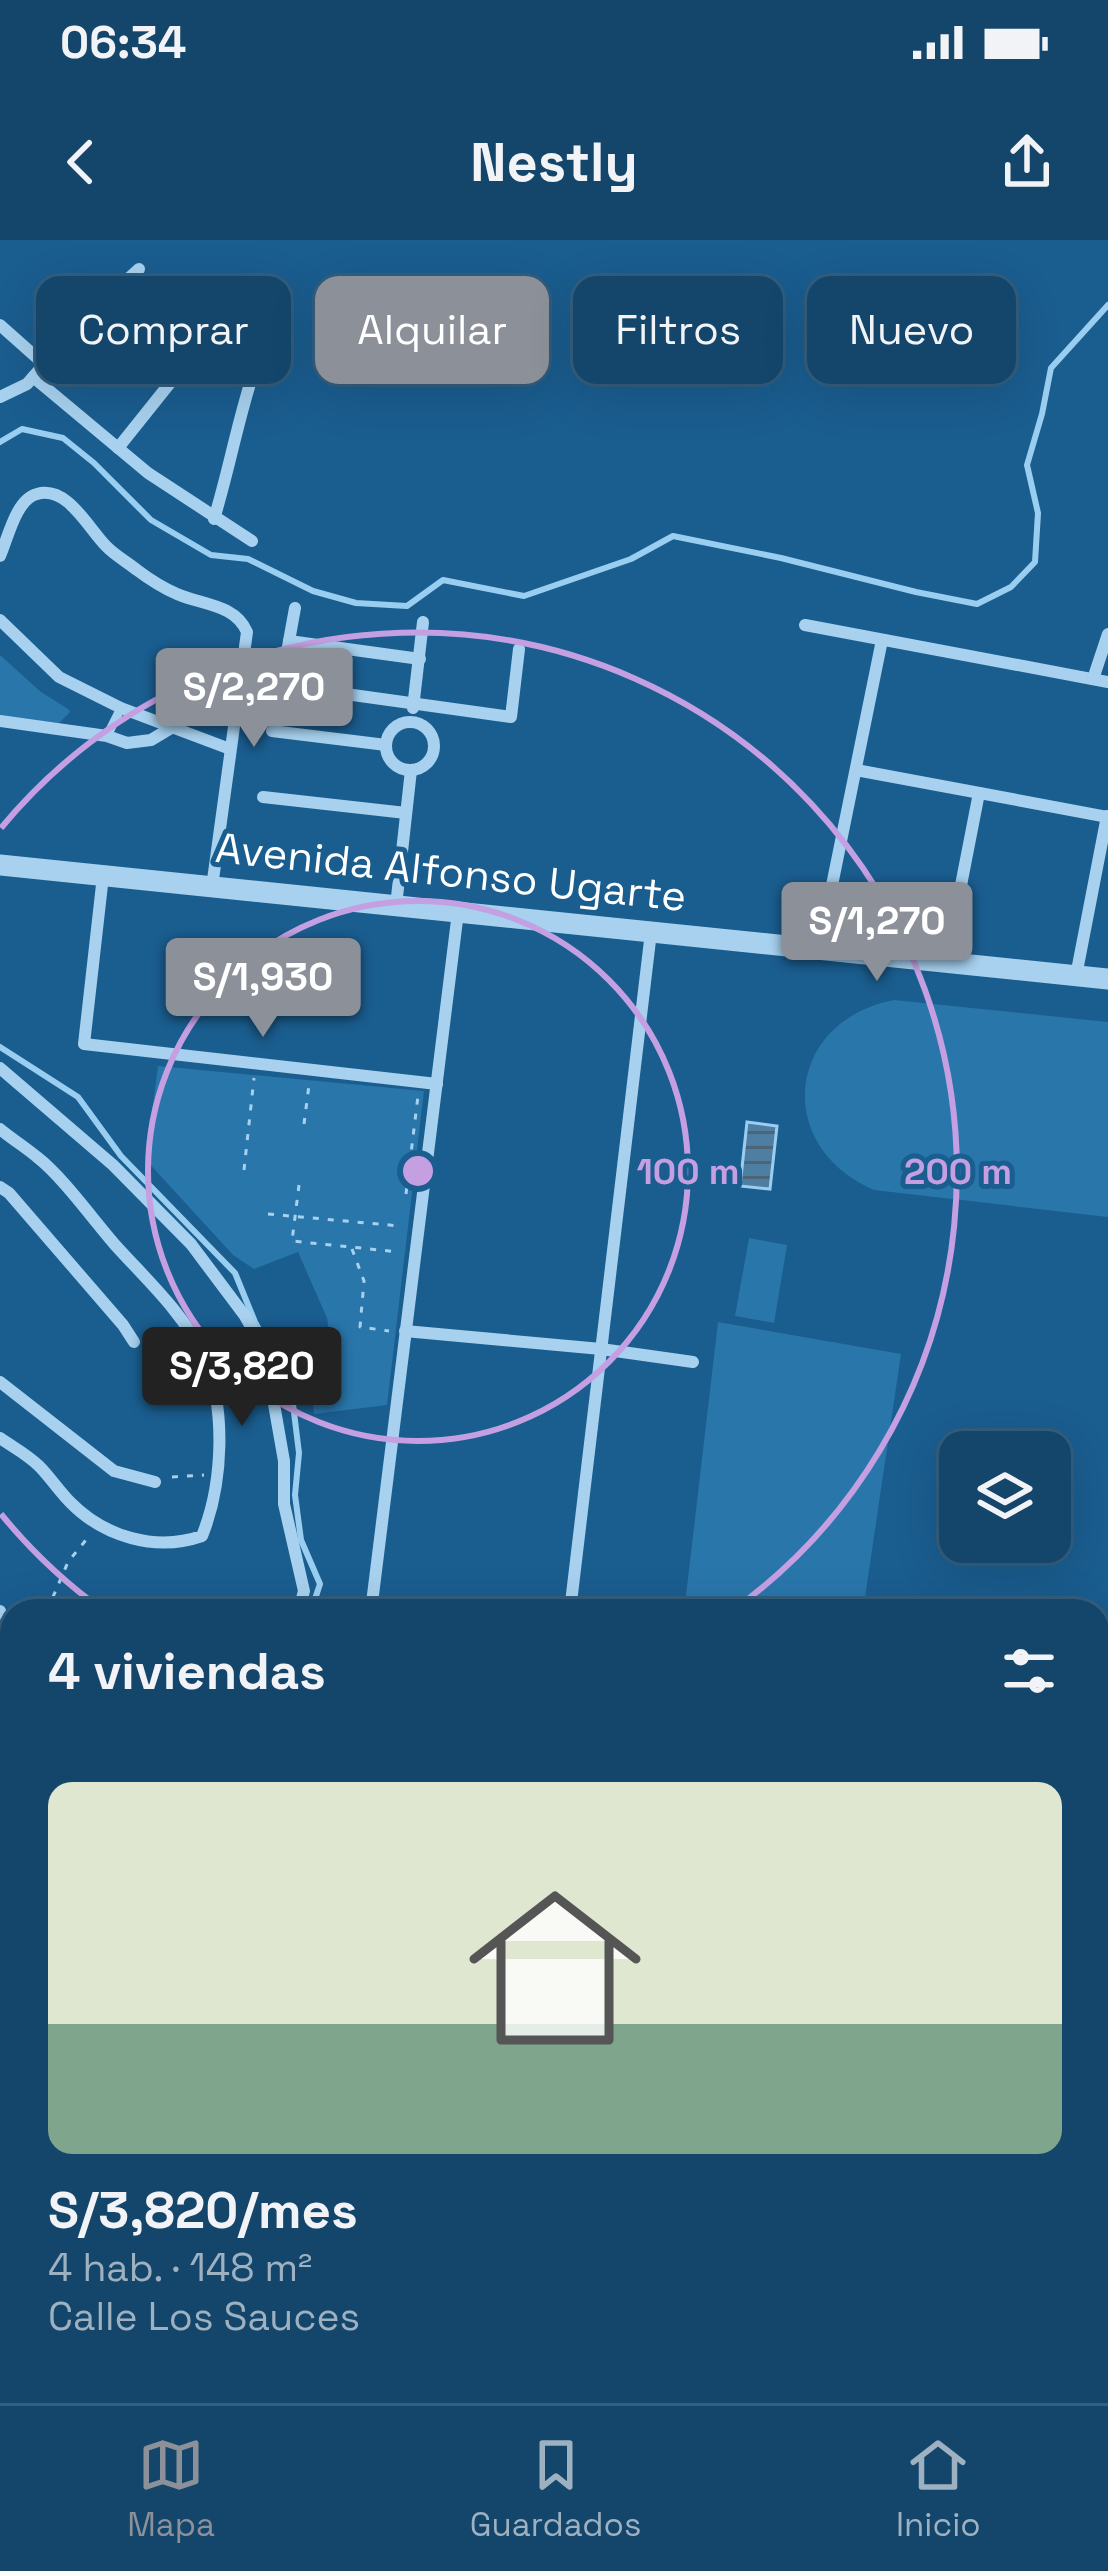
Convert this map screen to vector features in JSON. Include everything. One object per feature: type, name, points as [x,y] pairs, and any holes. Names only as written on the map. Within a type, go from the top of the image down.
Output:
[{"type":"street","points":[[131,276],[139,269]]},
{"type":"street","points":[[0,325],[36,357]]},
{"type":"street","points":[[0,397],[36,374]]},
{"type":"street","points":[[33,377],[148,473],[252,542]]},
{"type":"street","points":[[118,448],[169,384]]},
{"type":"street","points":[[214,519],[249,384]]},
{"type":"street","points":[[0,556],[23,503],[35,494],[50,494],[66,501],[107,547],[144,575],[176,594],[242,620],[247,632],[212,887]]},
{"type":"street","points":[[295,608],[281,685],[511,717],[519,649]]},
{"type":"street","points":[[0,620],[59,677],[230,749]]},
{"type":"street","points":[[412,721],[424,622]]},
{"type":"street","points":[[806,626],[1101,681],[1108,634]]},
{"type":"street","points":[[819,949],[882,640]]},
{"type":"street","points":[[289,641],[420,659]]},
{"type":"street","points":[[412,721],[427,728],[435,742],[432,758],[411,770],[390,760],[386,746],[397,725],[412,721]]},
{"type":"street","points":[[0,722],[107,736],[127,743],[151,740],[172,728]]},
{"type":"street","points":[[272,731],[386,746]]},
{"type":"street","points":[[396,906],[411,770]]},
{"type":"street","points":[[856,770],[1107,816],[1076,976]]},
{"type":"street","points":[[946,962],[979,793]]},
{"type":"street","points":[[263,797],[406,812]]},
{"type":"street","name":"Avenida Alfonso Ugarte","points":[[0,865],[1108,979]]},
{"type":"street","points":[[103,876],[84,1044],[437,1084]]},
{"type":"street","points":[[372,1599],[398,1331],[458,912]]},
{"type":"street","points":[[571,1599],[651,932]]},
{"type":"street","points":[[0,1068],[113,1165],[191,1244],[245,1316],[263,1348],[268,1370],[284,1461],[284,1504],[304,1591],[302,1599]]},
{"type":"street","points":[[0,1129],[40,1158],[180,1317],[202,1353],[212,1381],[218,1437],[214,1508],[202,1536],[148,1544],[98,1526],[37,1464],[0,1438]]},
{"type":"street","points":[[0,1186],[134,1342]]},
{"type":"street","points":[[398,1331],[693,1362]]},
{"type":"street","points":[[0,1382],[114,1471],[155,1482]]},
{"type":"lane","points":[[107,736],[121,707]]},
{"type":"path","points":[[244,1170],[254,1078]]},
{"type":"path","points":[[304,1124],[310,1084]]},
{"type":"path","points":[[298,1186],[292,1241],[399,1252]]},
{"type":"path","points":[[268,1214],[402,1227]]},
{"type":"path","points":[[351,1247],[364,1281],[360,1327],[398,1331]]},
{"type":"path","points":[[212,1381],[268,1370]]},
{"type":"path","points":[[155,1482],[218,1475]]},
{"type":"path","points":[[52,1599],[68,1562],[98,1526]]},
{"type":"shaded area","points":[[0,655],[70,712],[59,723],[0,717]]},
{"type":"shaded area","points":[[894,1000],[1108,1022],[1108,1217],[874,1190],[841,1170],[819,1145],[807,1117],[805,1087],[813,1058],[831,1032],[858,1012]]},
{"type":"shaded area","points":[[158,1066],[424,1091],[387,1405],[314,1414],[309,1371],[335,1367],[327,1318],[298,1252],[254,1269],[233,1255],[146,1160]]},
{"type":"shaded area","points":[[747,1122],[777,1126],[770,1189],[740,1186]]},
{"type":"shaded area","points":[[749,1238],[787,1245],[774,1323],[735,1316]]},
{"type":"shaded area","points":[[718,1322],[901,1354],[865,1599],[686,1599]]},
{"type":"waterway","points":[[0,442],[22,429],[63,438],[151,520],[211,555],[248,559],[313,591],[356,603],[407,606],[443,580],[524,596],[631,559],[673,536],[977,604],[1011,587],[1035,562],[1038,513],[1027,465],[1051,368],[1108,305]]},
{"type":"waterway","points":[[0,1047],[78,1097],[121,1156],[235,1273],[291,1388],[299,1453],[295,1495],[301,1540],[320,1584],[315,1599]]}]
